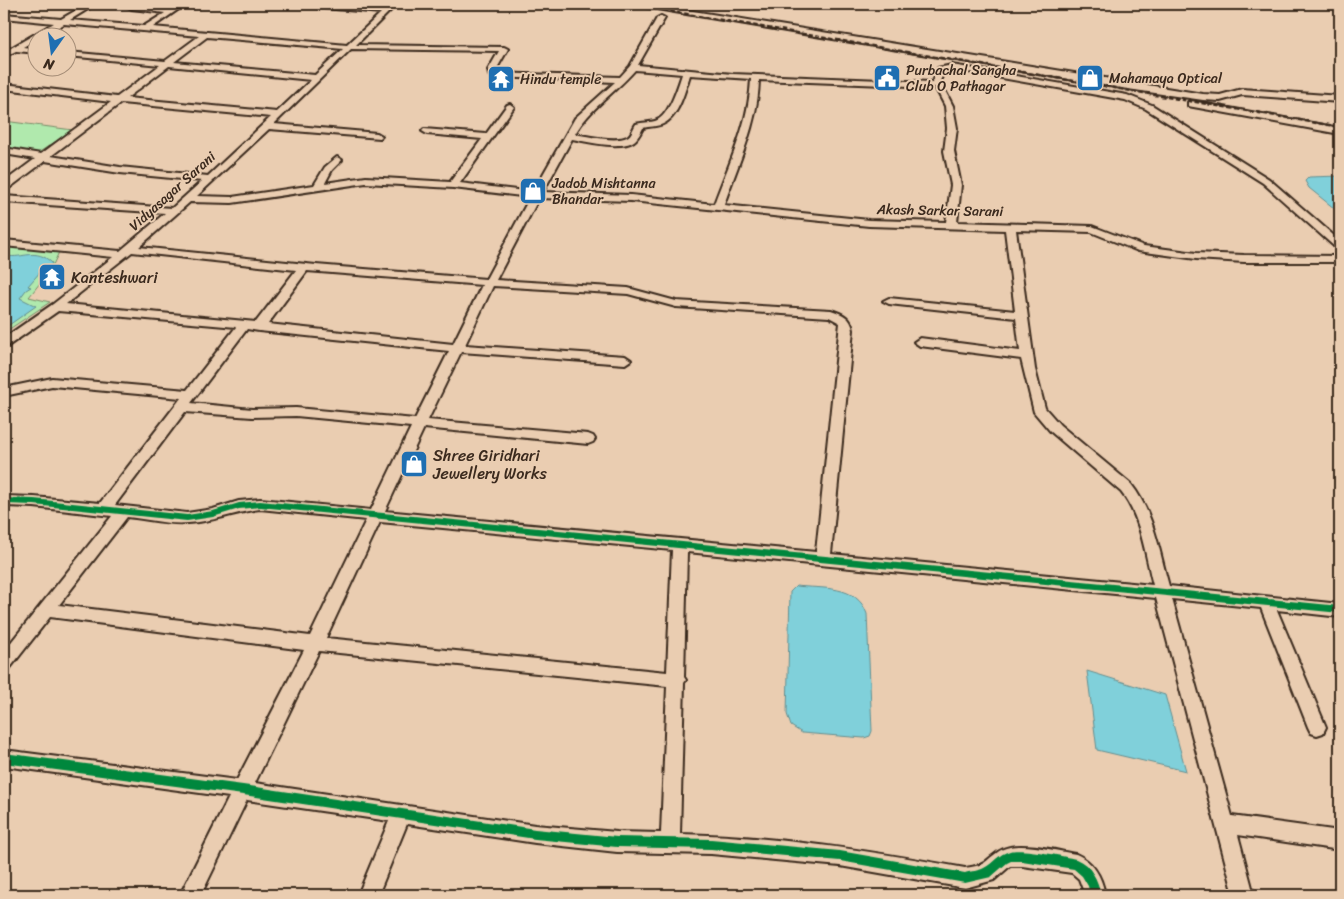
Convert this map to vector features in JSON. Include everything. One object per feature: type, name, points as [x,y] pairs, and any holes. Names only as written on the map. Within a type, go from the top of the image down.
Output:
[{"type":"street","points":[[4,55],[92,4]]},
{"type":"street","points":[[145,29],[182,4]]},
{"type":"street","points":[[302,4],[386,11]]},
{"type":"street","name":"Vidyasagar Sarani","points":[[6,340],[54,309],[127,252],[210,180],[394,4]]},
{"type":"street","points":[[639,4],[674,6],[1121,92],[1340,131]]},
{"type":"street","points":[[132,7],[172,11]]},
{"type":"street","points":[[4,16],[348,47],[398,50],[504,49],[492,70],[492,73],[497,75],[622,80]]},
{"type":"street","points":[[190,895],[315,644],[456,348],[536,195],[568,136],[582,115],[622,80],[633,67],[661,18]]},
{"type":"street","points":[[4,188],[206,34]]},
{"type":"street","points":[[14,49],[28,50]]},
{"type":"street","points":[[78,55],[316,78]]},
{"type":"street","points":[[633,67],[755,77],[938,85]]},
{"type":"street","points":[[951,225],[956,185],[949,151],[952,128],[949,106],[945,95],[938,85],[937,78],[941,70],[952,67],[1121,92],[1220,98],[1242,92],[1340,99]]},
{"type":"street","points":[[568,136],[612,141],[629,140],[639,126],[657,124],[664,119],[674,105],[687,72]]},
{"type":"street","points":[[718,207],[749,121],[756,95],[755,77]]},
{"type":"street","points":[[4,86],[119,101],[278,115]]},
{"type":"street","points":[[1121,92],[1149,107],[1266,181],[1340,246]]},
{"type":"street","points":[[453,186],[510,107]]},
{"type":"street","points":[[266,126],[377,136]]},
{"type":"street","points":[[427,131],[488,138]]},
{"type":"street","points":[[4,152],[120,170],[210,180]]},
{"type":"street","points":[[316,188],[328,169],[337,160]]},
{"type":"street","name":"Akash Sarkar Sarani","points":[[188,199],[232,200],[366,180],[453,186],[536,195],[630,198],[869,223],[1092,229],[1109,234],[1135,247],[1168,253],[1274,259],[1340,259]]},
{"type":"street","points":[[4,199],[174,211]]},
{"type":"street","points":[[1010,226],[1033,389],[1044,417],[1115,478],[1133,497],[1141,512],[1244,895]]},
{"type":"street","points":[[4,243],[305,266],[489,283],[628,291],[676,304],[831,314],[839,317],[846,322],[846,339],[823,558]]},
{"type":"street","points":[[259,327],[305,266]]},
{"type":"street","points":[[889,301],[1022,315]]},
{"type":"street","points":[[54,309],[244,325],[456,348],[625,360]]},
{"type":"street","points":[[103,510],[244,325]]},
{"type":"street","points":[[920,342],[1027,356]]},
{"type":"street","points":[[4,392],[52,382],[191,395]]},
{"type":"street","points":[[182,407],[252,413],[296,412],[420,422],[588,440]]},
{"type":"street","points":[[4,501],[34,502],[122,513],[187,518],[214,514],[239,506],[260,504],[1340,610]]},
{"type":"street","points":[[4,663],[122,513]]},
{"type":"street","points":[[670,843],[677,680],[680,544]]},
{"type":"street","points":[[1266,602],[1317,727]]},
{"type":"street","points":[[46,610],[315,644],[677,680]]},
{"type":"street","points":[[4,758],[243,790],[535,834],[617,842],[711,844],[840,856],[966,878],[987,873],[1003,859],[1011,856],[1022,856],[1076,864],[1086,872],[1093,884],[1095,895]]},
{"type":"street","points":[[368,895],[402,814]]},
{"type":"street","points":[[1226,824],[1340,841]]},
{"type":"green space","points":[[4,121],[73,130],[38,153],[4,148]]},
{"type":"green space","points":[[4,246],[60,250],[51,269],[29,297],[50,302],[5,332]]},
{"type":"water","points":[[1340,176],[1340,213],[1309,188],[1305,181],[1309,177]]},
{"type":"water","points":[[4,252],[9,252],[7,256],[13,257],[40,256],[52,263],[49,269],[41,271],[28,286],[31,287],[20,298],[36,306],[9,325],[4,324]]},
{"type":"water","points":[[796,586],[827,588],[847,593],[855,597],[862,604],[867,614],[872,731],[870,736],[864,738],[802,733],[791,726],[787,714],[790,592]]},
{"type":"water","points":[[1087,671],[1165,695],[1186,771],[1097,750]]},
{"type":"railway","points":[[629,4],[1340,127]]},
{"type":"cycle path","points":[[4,501],[34,502],[187,518],[213,514],[239,506],[260,504],[1340,610]]},
{"type":"cycle path","points":[[4,758],[243,790],[535,834],[617,842],[711,844],[840,856],[965,878],[987,873],[1003,859],[1011,856],[1022,856],[1076,864],[1086,872],[1093,884],[1095,895]]},
{"type":"place","name":"Purbachal Sangha Club O Pathagar","points":[[887,78]]},
{"type":"place","name":"Mahamaya Optical","points":[[1090,78]]},
{"type":"place","name":"Hindu temple","points":[[501,79]]},
{"type":"place","name":"Jadob Mishtanna Bhandar","points":[[533,191]]},
{"type":"place","name":"Kanteshwari","points":[[52,277]]},
{"type":"place","name":"Shree Giridhari Jewellery Works","points":[[414,464]]}]
